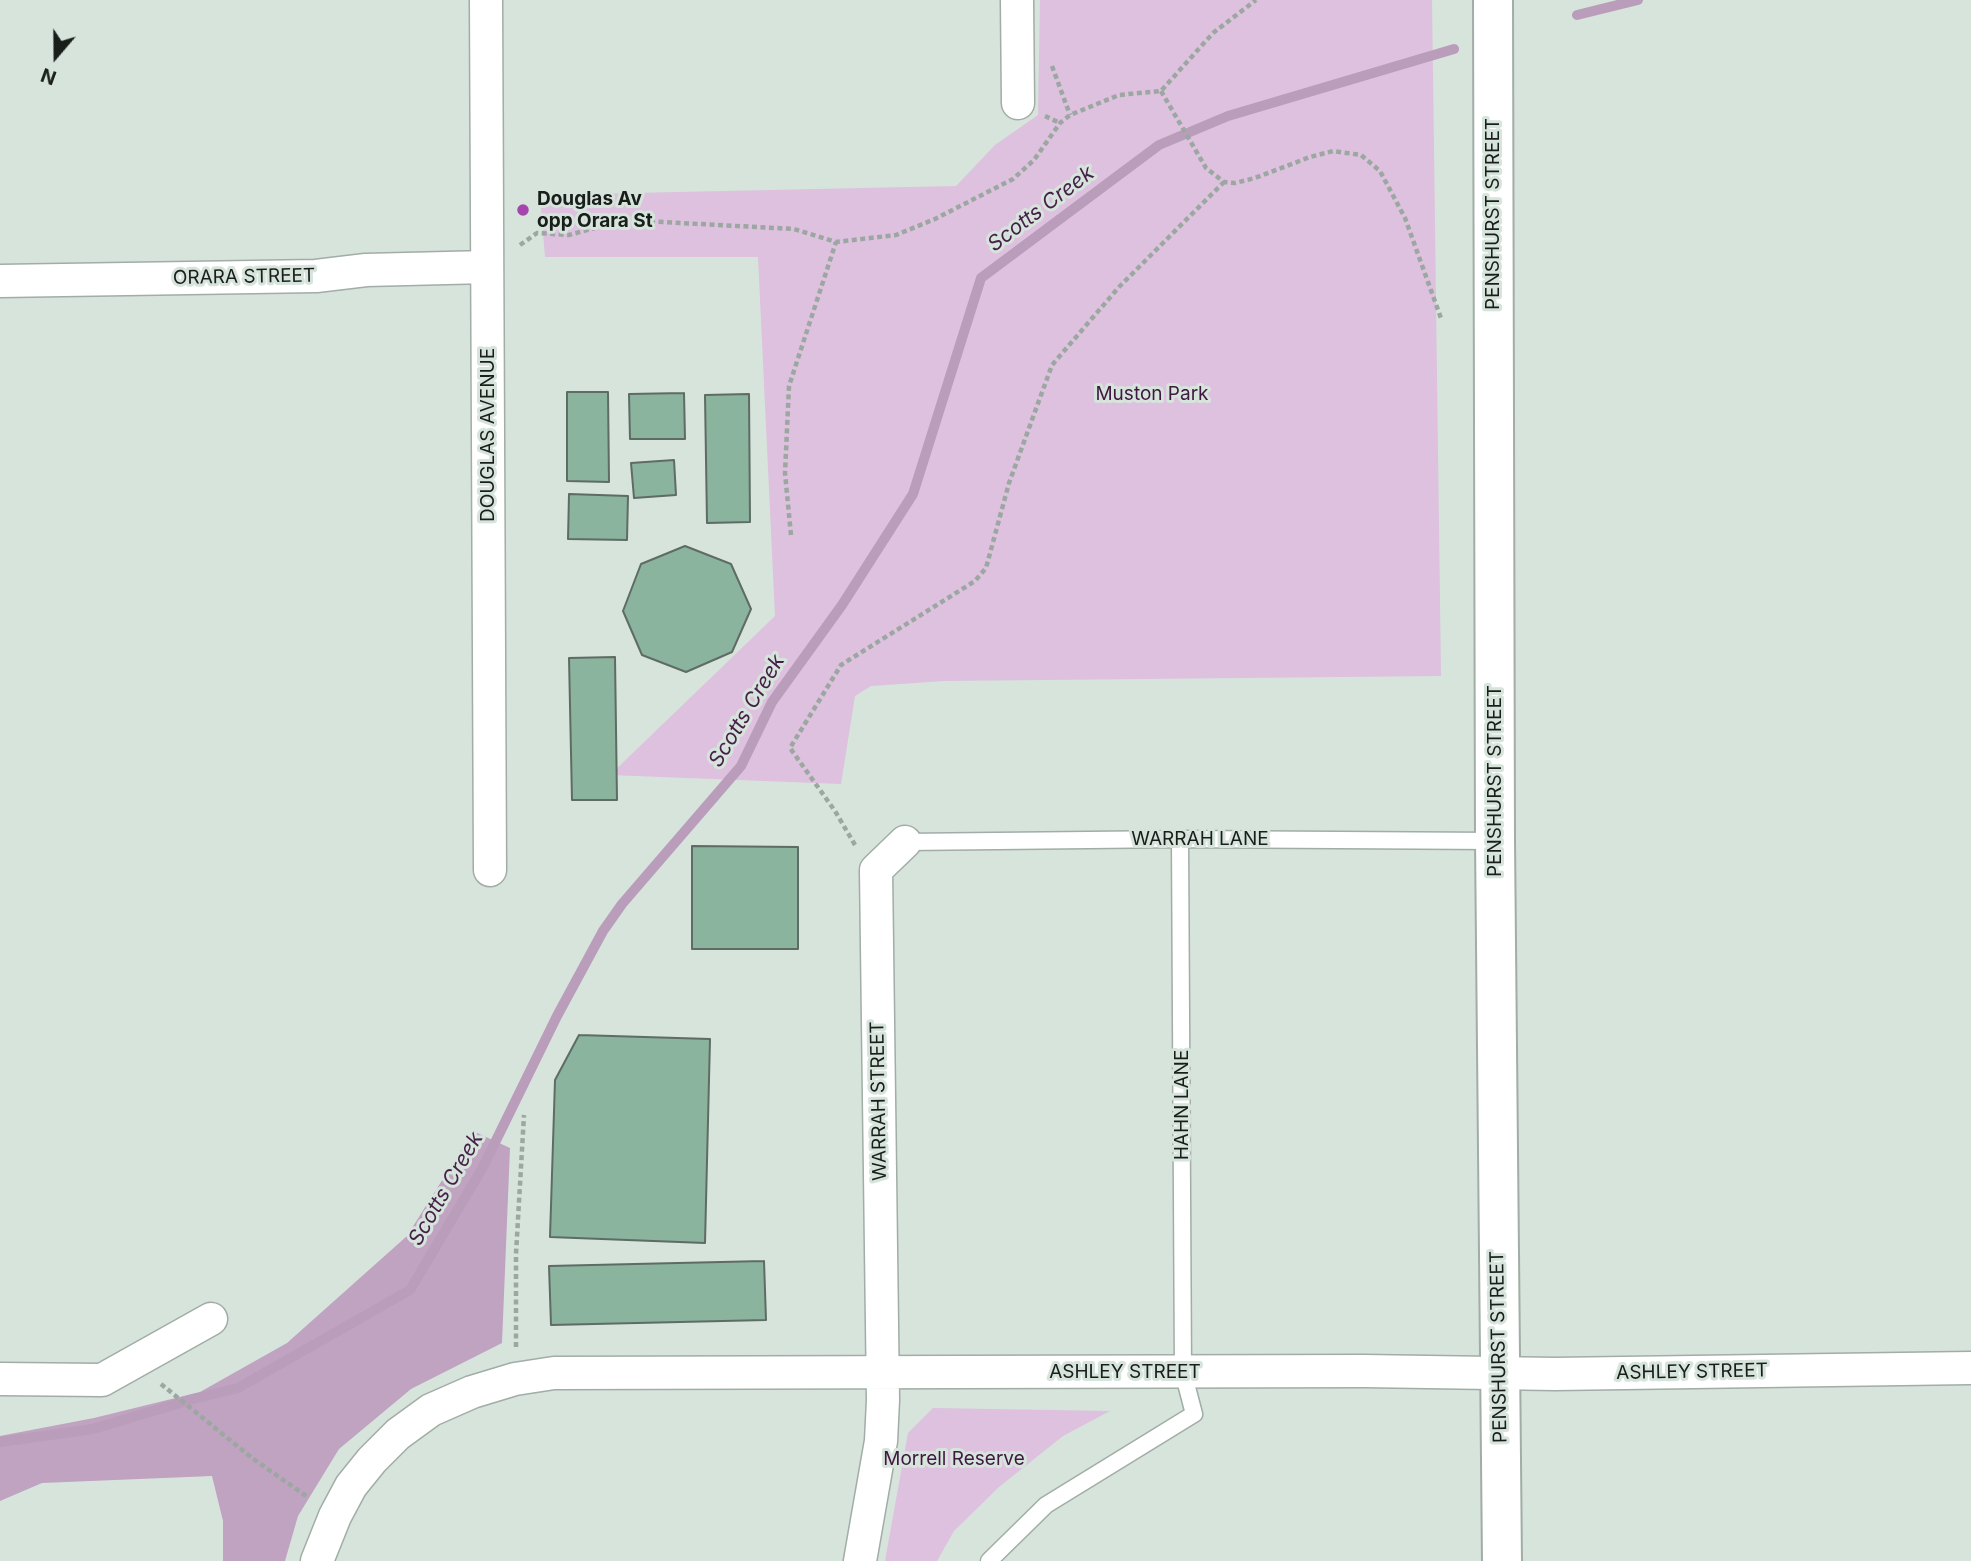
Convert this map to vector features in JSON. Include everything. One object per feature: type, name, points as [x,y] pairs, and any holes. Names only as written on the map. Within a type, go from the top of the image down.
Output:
[{"type":"main road","name":"PENSHURST STREET","points":[[1493,0],[1495,841],[1502,1561]]},
{"type":"street","name":"DOUGLAS AVENUE","points":[[486,0],[490,870]]},
{"type":"street","points":[[1017,0],[1018,103]]},
{"type":"street","name":"ORARA STREET","points":[[0,281],[316,276],[366,270],[487,267]]},
{"type":"street","points":[[876,870],[905,842]]},
{"type":"street","name":"WARRAH STREET","points":[[860,1561],[881,1441],[876,870]]},
{"type":"street","points":[[0,1379],[102,1380],[211,1319]]},
{"type":"street","name":"ASHLEY STREET","points":[[317,1561],[335,1516],[351,1486],[398,1434],[441,1406],[472,1392],[515,1379],[554,1373],[1500,1373],[1971,1368]]},
{"type":"lane","name":"WARRAH LANE","points":[[905,842],[1180,839],[1495,841]]},
{"type":"lane","name":"HAHN LANE","points":[[989,1561],[1046,1505],[1194,1414],[1183,1372],[1180,839]]},
{"type":"path","points":[[487,267],[537,233],[569,235],[624,220],[794,229],[836,242],[896,235],[935,219],[1013,179],[1034,160],[1060,123],[1070,115],[1119,94],[1161,91],[1213,33],[1256,0]]},
{"type":"path","points":[[1051,64],[1070,115]]},
{"type":"path","points":[[1161,91],[1206,168],[1224,182],[1235,183],[1255,178],[1333,151],[1361,155],[1380,171],[1405,218],[1443,321]]},
{"type":"path","points":[[876,870],[859,851],[835,811],[790,748],[841,665],[975,581],[986,568],[1009,482],[1052,365],[1119,287],[1224,182]]},
{"type":"path","points":[[791,535],[785,473],[789,386],[836,242]]},
{"type":"path","points":[[515,1379],[516,1254],[524,1115]]},
{"type":"path","points":[[168,1391],[252,1458],[335,1516]]},
{"type":"green space","name":"Muston Park","points":[[1040,0],[1432,0],[1441,676],[944,681],[871,686],[855,696],[841,784],[610,775],[775,616],[758,257],[545,257],[540,195],[956,186],[995,145],[1038,115]]},
{"type":"green space","name":"Morrell Reserve","points":[[933,1408],[1110,1411],[1063,1436],[999,1487],[954,1531],[937,1561],[885,1561],[908,1433]]},
{"type":"shaded area","points":[[473,1131],[510,1148],[502,1343],[411,1389],[339,1449],[298,1516],[285,1561],[223,1561],[223,1521],[212,1476],[42,1483],[0,1501],[0,1436],[94,1418],[200,1392],[287,1343],[407,1236]]},
{"type":"building","points":[[567,392],[608,392],[609,482],[567,481]]},
{"type":"building","points":[[684,393],[685,439],[630,439],[629,394]]},
{"type":"building","points":[[749,394],[750,522],[707,523],[705,395]]},
{"type":"building","points":[[674,460],[676,495],[634,498],[631,463]]},
{"type":"building","points":[[569,494],[628,496],[627,540],[568,539]]},
{"type":"building","points":[[685,546],[731,564],[751,609],[732,652],[686,672],[642,655],[623,611],[641,564]]},
{"type":"building","points":[[615,657],[617,800],[572,800],[569,658]]},
{"type":"building","points":[[692,846],[798,847],[798,949],[692,949]]},
{"type":"building","points":[[579,1035],[710,1039],[705,1243],[550,1237],[555,1080]]},
{"type":"building","points":[[764,1261],[766,1320],[551,1325],[549,1266]]},
{"type":"waterway","name":"Scotts Creek","points":[[1577,15],[1638,0]]},
{"type":"waterway","name":"Scotts Creek","points":[[0,1442],[93,1429],[238,1388],[410,1290],[483,1167],[557,1016],[603,931],[622,904],[741,766],[772,702],[842,605],[913,494],[981,278],[1159,145],[1228,116],[1454,49]]},
{"type":"place","name":"Douglas Av opp Orara St","points":[[523,210]]}]
